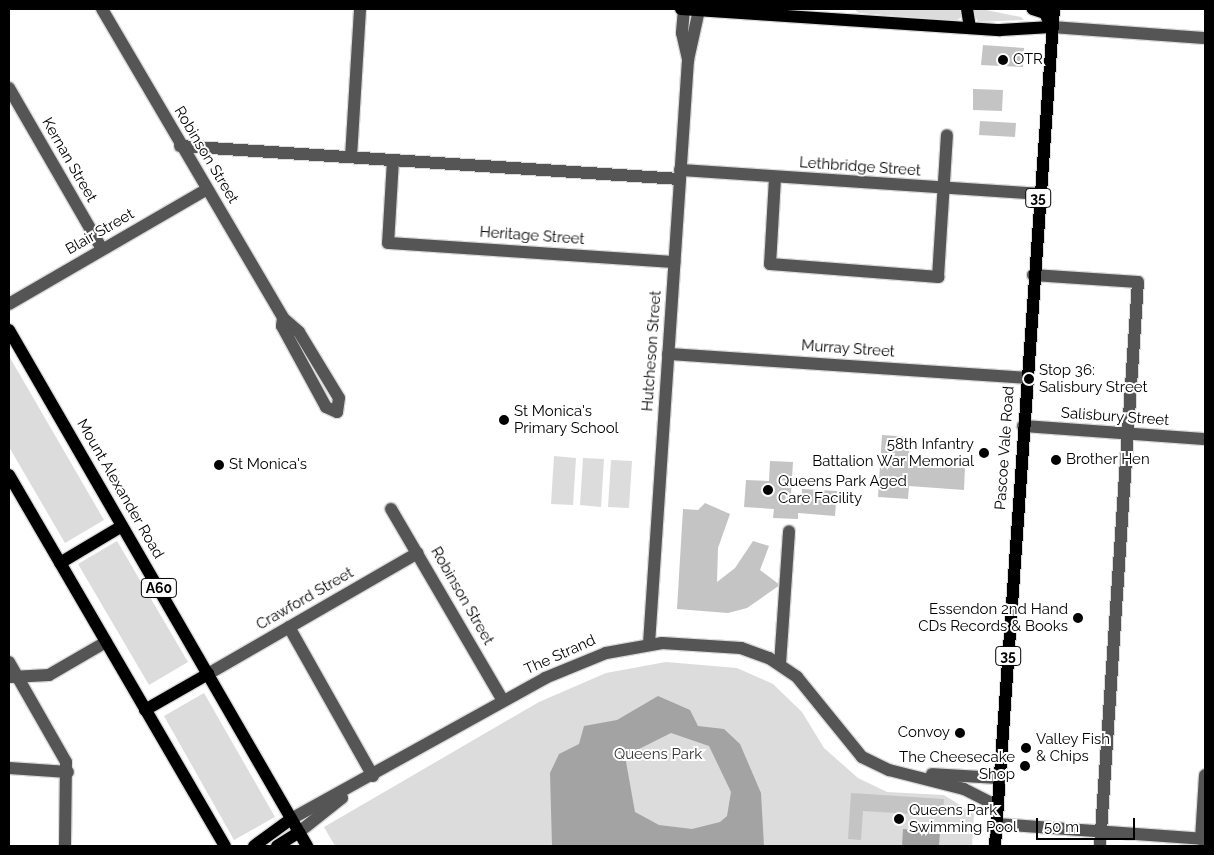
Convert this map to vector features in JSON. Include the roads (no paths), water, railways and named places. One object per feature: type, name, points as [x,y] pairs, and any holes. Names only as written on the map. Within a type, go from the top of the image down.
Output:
[{"type":"main road","points":[[683,9],[843,14],[970,27],[1047,28]]},
{"type":"main road","points":[[967,9],[970,27]]},
{"type":"main road","name":"Pascoe Vale Road","points":[[1037,9],[1047,28]]},
{"type":"main road","name":"Pascoe Vale Road","points":[[995,846],[1039,194],[1048,52],[1047,28],[1054,9]]},
{"type":"main road","name":"Mount Alexander Road","points":[[9,330],[307,846]]},
{"type":"main road","points":[[9,475],[226,846]]},
{"type":"main road","points":[[60,563],[122,526]]},
{"type":"main road","points":[[145,710],[208,674]]},
{"type":"main road","points":[[254,846],[291,819]]},
{"type":"main road","points":[[277,846],[298,832]]},
{"type":"street","name":"Robinson Street","points":[[102,9],[180,146],[283,318],[299,332],[339,398],[337,412],[326,407],[282,326],[283,318]]},
{"type":"street","points":[[351,157],[360,9]]},
{"type":"street","name":"Hutcheson Street","points":[[683,9],[682,33],[688,60]]},
{"type":"street","name":"Hutcheson Street","points":[[649,644],[688,60],[698,10]]},
{"type":"street","points":[[1047,28],[1205,38]]},
{"type":"street","name":"Kernan Street","points":[[9,88],[102,249]]},
{"type":"street","points":[[775,178],[770,264],[938,277],[947,135]]},
{"type":"street","name":"Lethbridge Street","points":[[180,146],[393,160],[775,178],[1039,194]]},
{"type":"street","name":"Heritage Street","points":[[393,160],[388,243],[674,262]]},
{"type":"street","name":"Blair Street","points":[[9,304],[207,189]]},
{"type":"street","points":[[1033,275],[1138,282],[1100,846]]},
{"type":"street","name":"Murray Street","points":[[668,354],[1026,378]]},
{"type":"street","name":"Salisbury Street","points":[[1023,426],[1205,440]]},
{"type":"street","name":"Robinson Street","points":[[391,509],[503,700]]},
{"type":"street","points":[[780,664],[788,531]]},
{"type":"street","name":"Crawford Street","points":[[208,674],[418,553]]},
{"type":"street","points":[[289,627],[373,776]]},
{"type":"street","points":[[13,677],[49,675],[106,642]]},
{"type":"street","name":"The Strand","points":[[291,819],[373,776],[503,700],[590,659],[649,644],[741,648],[780,664],[808,689],[862,757],[888,770],[912,774],[1000,778]]},
{"type":"street","points":[[9,662],[13,677],[68,772],[64,846]]},
{"type":"street","points":[[9,768],[68,772]]},
{"type":"street","name":"The Strand","points":[[912,774],[964,790],[998,806]]},
{"type":"street","points":[[997,824],[1203,839],[1205,774]]},
{"type":"street","name":"The Strand","points":[[298,832],[373,776]]},
{"type":"tram line","points":[[998,846],[1051,52],[1047,9]]},
{"type":"place","name":"OTR","points":[[1003,60]]},
{"type":"place","name":"Stop 36: Salisbury Street","points":[[1029,379]]},
{"type":"place","name":"St Monica's Primary School","points":[[504,420]]},
{"type":"place","name":"58th Infantry Battalion War Memorial","points":[[984,453]]},
{"type":"place","name":"Brother Hen","points":[[1056,460]]},
{"type":"place","name":"St Monica's","points":[[219,465]]},
{"type":"place","name":"Queens Park Aged Care Facility","points":[[768,490]]},
{"type":"place","name":"Essendon 2nd Hand CDs Records & Books","points":[[1078,618]]},
{"type":"place","name":"Convoy","points":[[960,733]]},
{"type":"place","name":"Valley Fish & Chips","points":[[1026,748]]},
{"type":"place","name":"The Cheesecake Shop","points":[[1025,766]]},
{"type":"place","name":"Queens Park Swimming Pool","points":[[899,819]]},
{"type":"park label","name":"Queens Park","points":[[658,755]]}]
